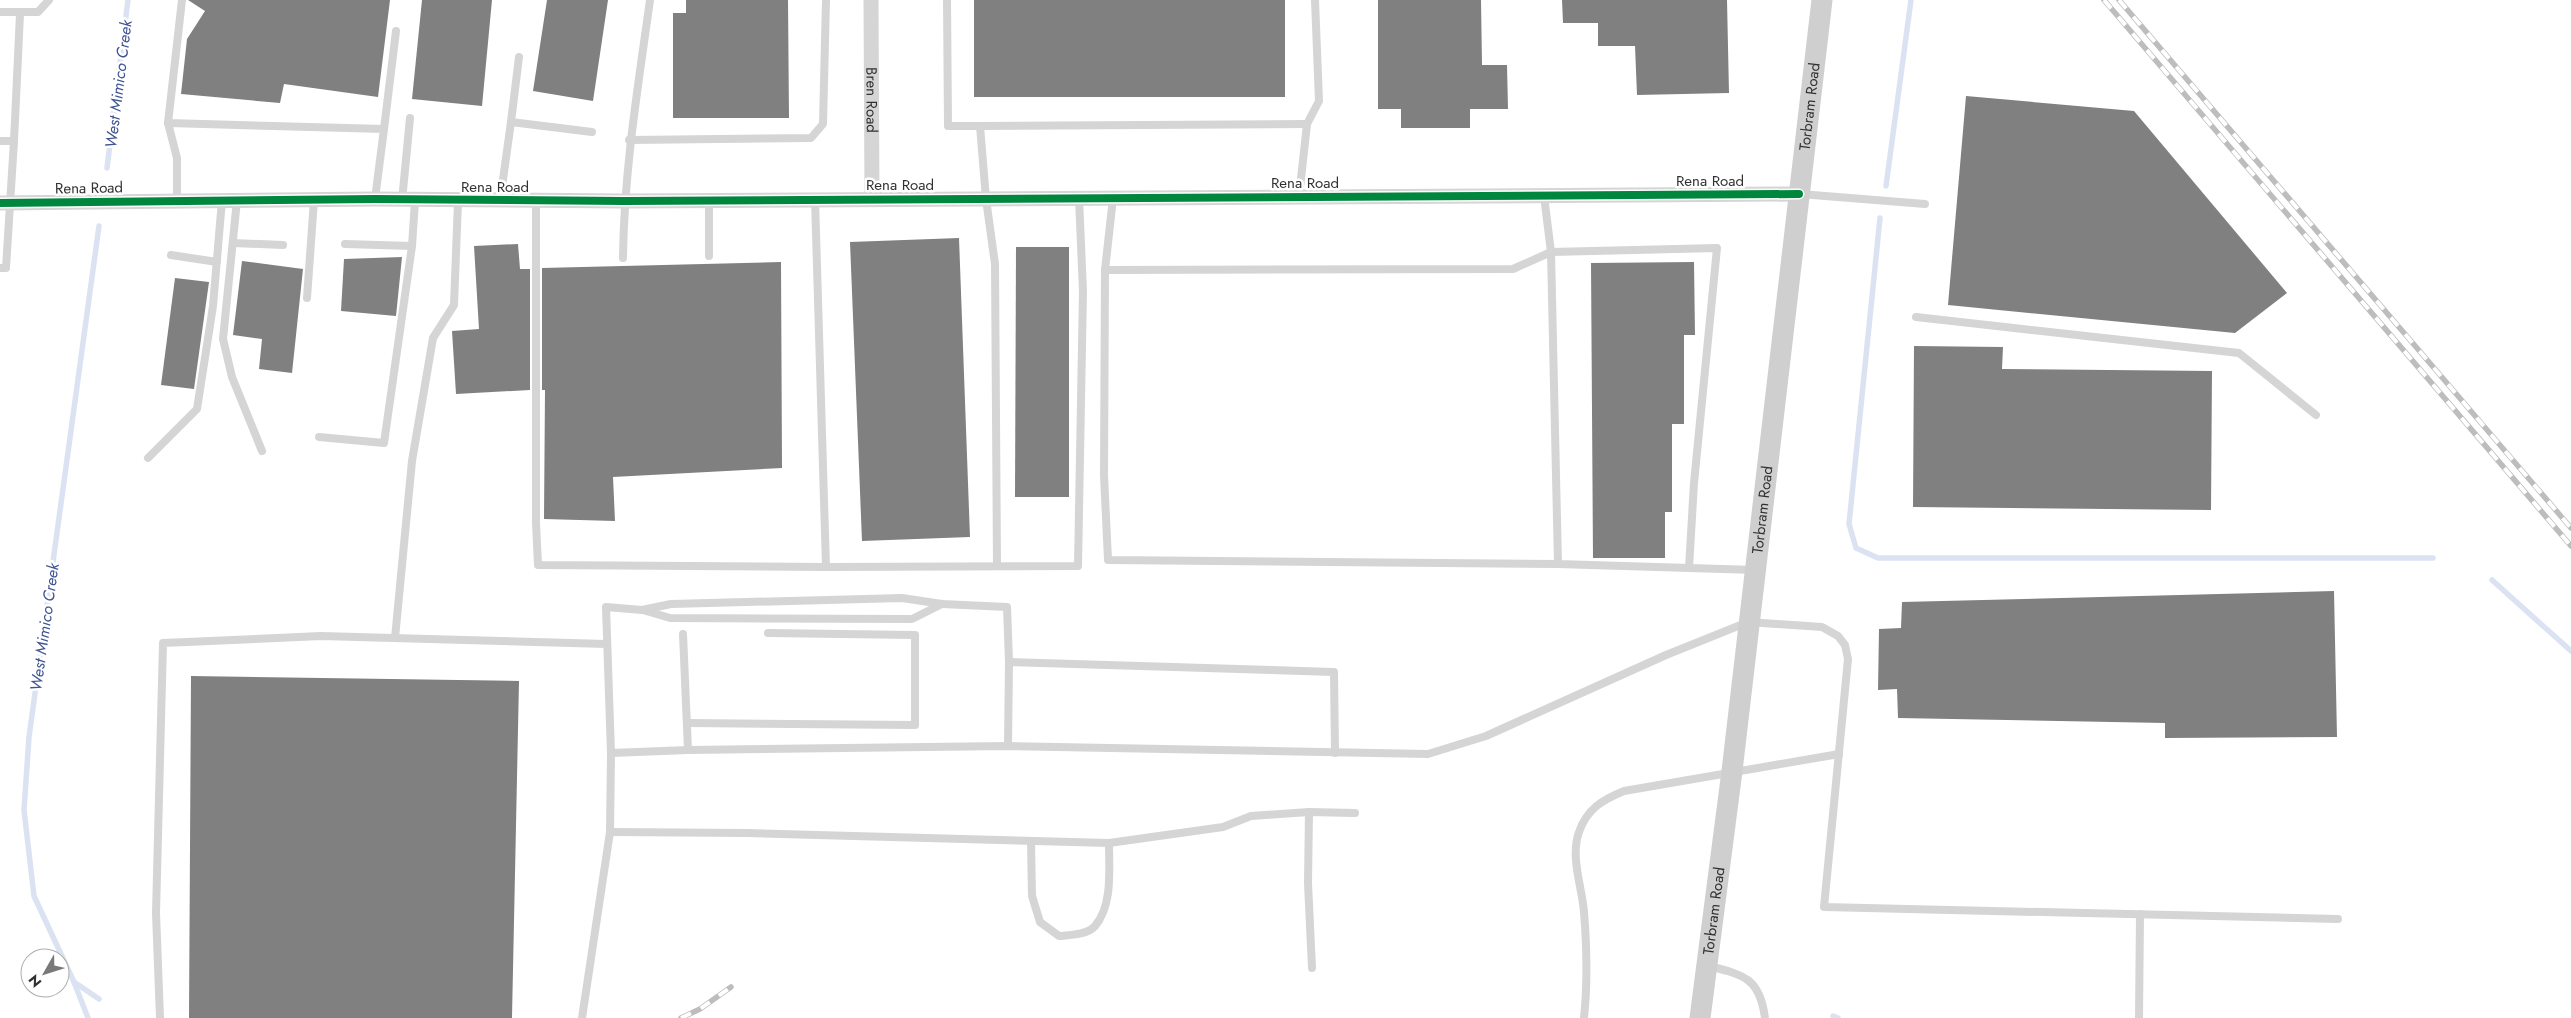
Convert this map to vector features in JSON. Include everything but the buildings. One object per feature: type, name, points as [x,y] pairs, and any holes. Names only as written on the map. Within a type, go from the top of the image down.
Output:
[{"type":"main road","name":"Torbram Road","points":[[1700,1018],[1732,771],[1822,0]]},
{"type":"street","name":"Bren Road","points":[[871,0],[872,199]]},
{"type":"street","name":"Rena Road","points":[[6,203],[375,199],[409,201],[624,201],[1799,194]]},
{"type":"lane","points":[[0,12],[20,14],[38,12],[49,0]]},
{"type":"lane","points":[[177,201],[177,158],[168,123],[182,0]]},
{"type":"lane","points":[[623,258],[624,201],[629,140],[650,0]]},
{"type":"lane","points":[[629,140],[810,138],[823,124],[826,0]]},
{"type":"lane","points":[[947,0],[948,126],[1307,124]]},
{"type":"lane","points":[[1298,197],[1307,124],[1319,101],[1315,0]]},
{"type":"lane","points":[[0,268],[6,268],[6,203],[14,141],[20,14]]},
{"type":"lane","points":[[375,199],[396,31]]},
{"type":"lane","points":[[500,201],[519,57]]},
{"type":"lane","points":[[319,437],[384,443],[412,246],[409,201],[410,118]]},
{"type":"lane","points":[[511,122],[592,132]]},
{"type":"lane","points":[[168,123],[384,130]]},
{"type":"lane","points":[[980,126],[986,199],[995,264],[997,566]]},
{"type":"lane","points":[[0,141],[14,141]]},
{"type":"lane","points":[[1799,194],[1925,204]]},
{"type":"lane","points":[[1544,196],[1551,252],[1558,564]]},
{"type":"lane","points":[[536,201],[536,522],[538,565],[1078,566],[1083,291],[1079,198]]},
{"type":"lane","points":[[1113,198],[1105,270],[1104,475],[1108,560],[1558,564],[1754,570]]},
{"type":"lane","points":[[230,200],[233,243],[223,339],[232,377],[262,451]]},
{"type":"lane","points":[[148,458],[198,409],[213,306],[217,262],[230,200]]},
{"type":"lane","points":[[307,298],[314,200]]},
{"type":"lane","points":[[709,200],[709,256]]},
{"type":"lane","points":[[815,200],[826,567]]},
{"type":"lane","points":[[395,638],[412,462],[431,348],[433,338],[454,305],[458,201]]},
{"type":"lane","points":[[233,243],[283,245]]},
{"type":"lane","points":[[345,244],[412,246]]},
{"type":"lane","points":[[1105,270],[1513,269],[1551,252],[1717,248],[1694,483],[1689,568]]},
{"type":"lane","points":[[172,255],[217,262]]},
{"type":"lane","points":[[1916,317],[2239,353],[2316,415]]},
{"type":"lane","points":[[642,610],[671,604],[902,598],[942,604],[1007,607],[1009,662],[1008,746]]},
{"type":"lane","points":[[582,1018],[610,832],[611,753],[606,608],[642,610],[670,618],[912,619],[942,604]]},
{"type":"lane","points":[[611,753],[688,750],[1008,746],[1428,754],[1461,745],[1559,704],[1666,655],[1748,622],[1822,627],[1838,636],[1845,645],[1848,660],[1824,907],[2338,919]]},
{"type":"lane","points":[[688,723],[915,725],[915,634],[768,633]]},
{"type":"lane","points":[[683,634],[688,750]]},
{"type":"lane","points":[[160,1018],[156,913],[163,643],[321,636],[607,644]]},
{"type":"lane","points":[[1009,662],[1334,672],[1335,753]]},
{"type":"lane","points":[[1584,1018],[1588,973],[1584,910],[1576,859],[1578,834],[1589,812],[1602,800],[1624,791],[1839,754]]},
{"type":"lane","points":[[610,832],[747,833],[1108,843],[1223,827],[1252,816],[1309,812],[1355,813]]},
{"type":"lane","points":[[1309,812],[1308,883],[1312,968]]},
{"type":"lane","points":[[1031,842],[1032,896],[1040,922],[1059,936],[1079,934],[1094,927],[1106,906],[1108,843]]},
{"type":"lane","points":[[2139,1018],[2140,914]]},
{"type":"lane","points":[[1707,966],[1742,974],[1762,996],[1765,1018]]},
{"type":"waterway","name":"West Mimico Creek","points":[[107,168],[128,0]]},
{"type":"waterway","points":[[1886,186],[1911,0]]},
{"type":"waterway","points":[[1880,218],[1849,524],[1856,548],[1878,558],[2433,558]]},
{"type":"waterway","name":"West Mimico Creek","points":[[88,1018],[74,982],[34,896],[24,810],[29,737],[99,226]]},
{"type":"waterway","points":[[2492,580],[2571,651]]},
{"type":"waterway","points":[[74,982],[99,999]]},
{"type":"waterway","points":[[1833,1016],[1838,1018]]},
{"type":"railway","points":[[2104,0],[2571,546]]},
{"type":"railway","points":[[2119,0],[2571,528]]},
{"type":"railway","points":[[681,1018],[700,1009],[731,987]]},
{"type":"cycle path","points":[[0,203],[375,199],[624,201],[1799,194]]}]
